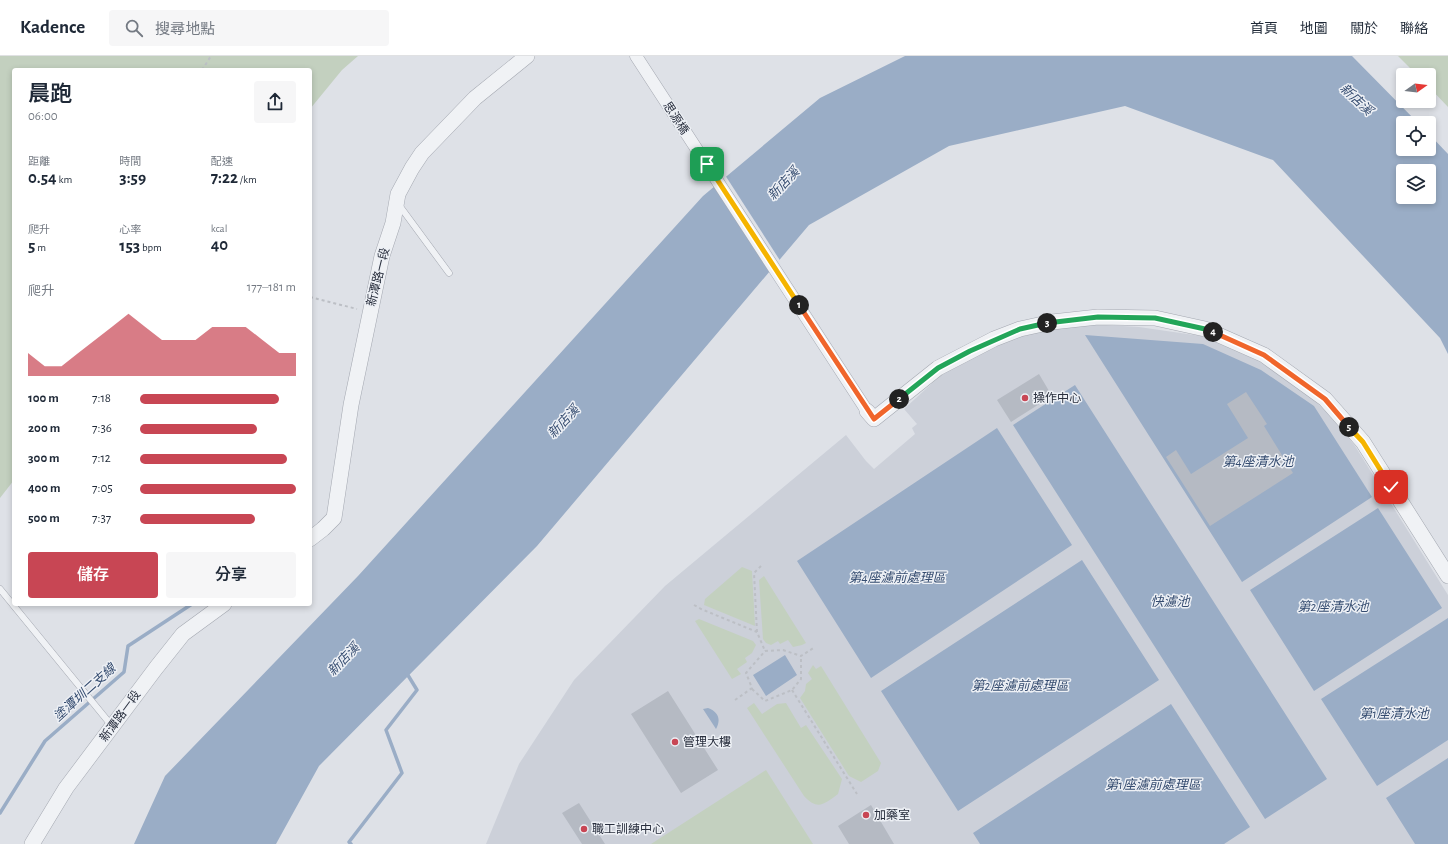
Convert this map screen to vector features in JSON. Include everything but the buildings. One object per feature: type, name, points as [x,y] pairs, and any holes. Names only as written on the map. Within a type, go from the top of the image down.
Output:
[{"type":"street","name":"新潭路一段","points":[[312,537],[334,518],[351,405],[382,256],[393,223],[398,194],[422,153],[475,98],[527,56]]},
{"type":"street","name":"思源橋","points":[[640,61],[867,411]]},
{"type":"street","points":[[867,411],[874,419],[938,368],[994,339],[1020,329],[1052,322],[1105,317],[1155,318],[1205,329],[1264,355],[1325,399],[1363,442],[1448,576]]},
{"type":"street","name":"新潭路一段","points":[[32,844],[66,788],[183,634],[221,606]]},
{"type":"lane","points":[[396,202],[449,273]]},
{"type":"lane","points":[[0,588],[12,603]]},
{"type":"lane","points":[[15,606],[113,727]]},
{"type":"path","points":[[203,68],[211,56]]},
{"type":"path","points":[[312,298],[370,312]]},
{"type":"path","points":[[761,566],[754,574],[757,632],[765,651]]},
{"type":"path","points":[[694,605],[757,632]]},
{"type":"path","points":[[801,656],[815,647]]},
{"type":"path","points":[[783,650],[801,656],[801,679],[792,690],[765,701],[752,688],[746,673],[765,651],[783,650]]},
{"type":"path","points":[[735,700],[752,688]]},
{"type":"path","points":[[792,690],[857,794]]},
{"type":"shaded area","points":[[1089,324],[1139,327],[1201,336],[1258,361],[1306,393],[1330,415],[1355,446],[1448,595],[1448,844],[486,844],[519,764],[574,680],[665,586],[846,435],[874,469],[915,434],[912,428],[917,424],[904,409],[940,376],[982,351],[1012,339],[1047,330]]},
{"type":"green space","points":[[0,56],[358,56],[342,70],[312,107],[312,68],[12,68],[12,483],[0,498]]},
{"type":"green space","points":[[1398,56],[1448,56],[1448,107],[1436,94],[1436,68],[1410,68]]},
{"type":"green space","points":[[742,567],[752,571],[755,626],[704,605],[705,599]]},
{"type":"green space","points":[[764,576],[806,643],[793,647],[788,640],[780,644],[778,641],[771,645],[766,643],[763,639],[759,580]]},
{"type":"green space","points":[[699,619],[753,641],[756,645],[752,653],[745,658],[747,662],[737,669],[741,674],[732,679],[695,621]]},
{"type":"green space","points":[[813,665],[816,669],[821,666],[881,763],[878,771],[861,782],[849,776],[800,698],[805,691],[806,684],[812,679],[808,673]]},
{"type":"green space","points":[[754,703],[762,714],[777,704],[786,703],[801,728],[806,725],[842,779],[838,794],[829,801],[817,805],[809,801],[804,796],[747,708]]},
{"type":"green space","points":[[766,770],[813,844],[651,844]]},
{"type":"water","name":"新店溪","points":[[905,56],[1352,56],[1396,101],[1396,108],[1403,108],[1411,116],[1396,116],[1396,156],[1436,156],[1436,141],[1448,154],[1448,354],[1440,338],[1273,160],[1125,106],[949,146],[809,225],[537,546],[319,766],[276,844],[134,844],[165,776],[358,576],[703,196],[820,98]]},
{"type":"water","name":"第4座清水池","points":[[1085,335],[1203,344],[1261,370],[1314,406],[1372,497],[1242,582]]},
{"type":"water","name":"快濾池","points":[[1075,385],[1327,779],[1265,819],[1013,425]]},
{"type":"water","name":"第4座濾前處理區","points":[[997,428],[1072,545],[871,678],[797,561]]},
{"type":"water","name":"第2座清水池","points":[[1378,508],[1442,608],[1314,691],[1250,590]]},
{"type":"water","name":"第2座濾前處理區","points":[[1082,560],[1159,680],[958,811],[881,691]]},
{"type":"water","name":"第1座清水池","points":[[1448,618],[1448,740],[1377,786],[1321,699]]},
{"type":"water","points":[[785,655],[797,675],[766,696],[753,675]]},
{"type":"water","name":"第1座濾前處理區","points":[[1171,704],[1250,827],[1224,844],[980,844],[973,833]]},
{"type":"water","points":[[708,708],[717,714],[719,719],[716,729],[703,709]]},
{"type":"water","points":[[1448,758],[1448,844],[1415,844],[1386,798]]},
{"type":"pier","points":[[725,175],[781,262],[771,273],[714,185]]},
{"type":"waterway","name":"塗潭圳二支線","points":[[0,813],[45,741],[124,672],[128,646],[189,606]]},
{"type":"waterway","points":[[351,844],[349,842],[402,773],[386,730],[417,690],[406,672]]},
{"type":"place","name":"操作中心","points":[[1025,398]]},
{"type":"place","name":"管理大樓","points":[[675,742]]},
{"type":"place","name":"加藥室","points":[[866,815]]},
{"type":"place","name":"職工訓練中心","points":[[584,829]]},
{"type":"route","points":[[707,164],[867,411],[874,419],[938,368],[994,339],[1020,329],[1052,322],[1098,317],[1155,318],[1205,329],[1264,355],[1295,377],[1325,399],[1363,442],[1391,487]]}]
